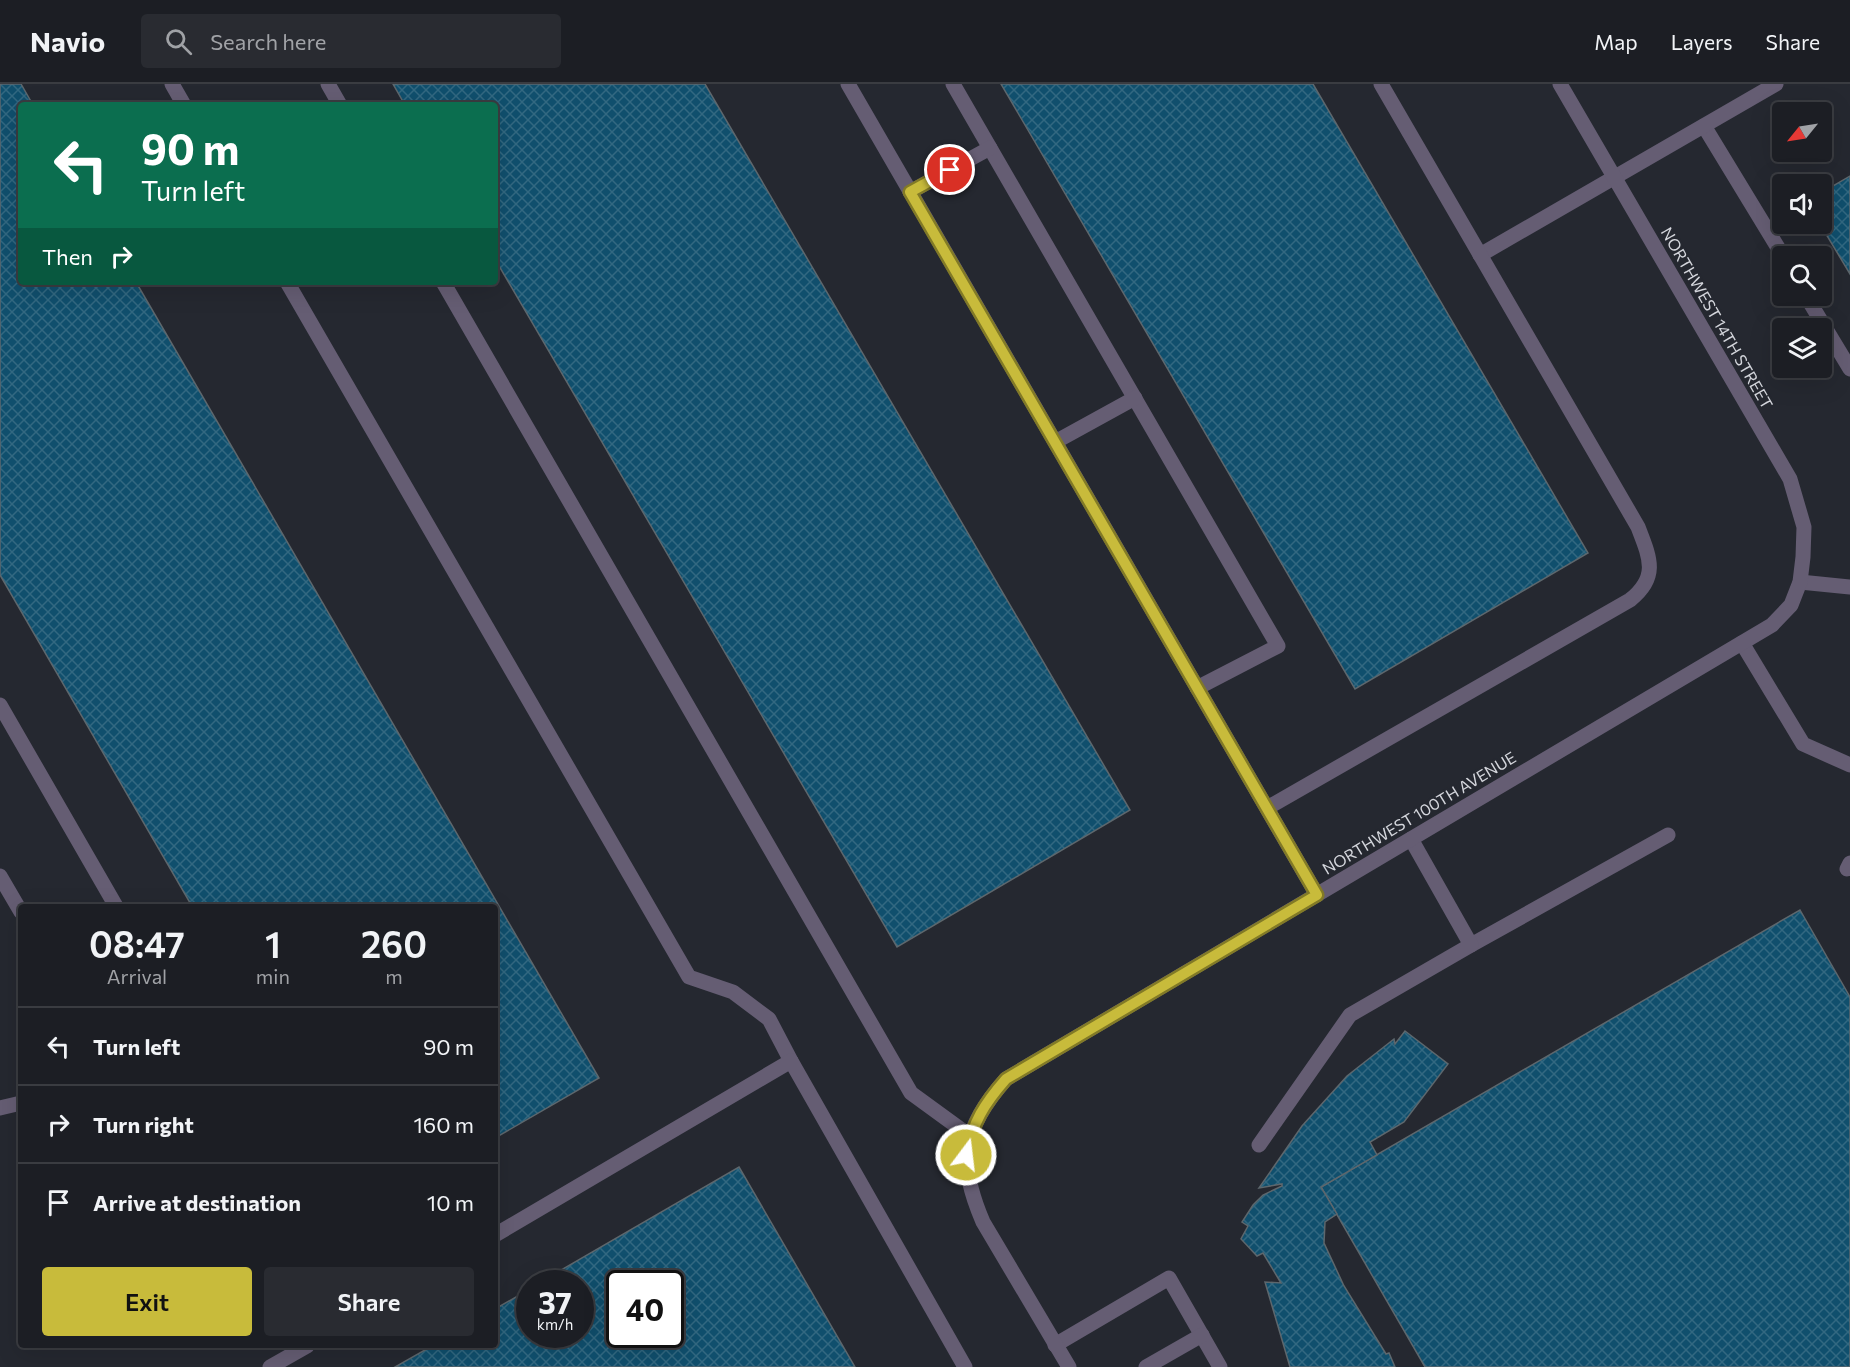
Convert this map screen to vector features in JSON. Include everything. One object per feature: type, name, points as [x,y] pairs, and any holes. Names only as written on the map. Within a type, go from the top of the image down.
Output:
[{"type":"street","points":[[172,84],[182,102]]},
{"type":"street","points":[[328,84],[338,102]]},
{"type":"street","points":[[848,84],[1317,895]]},
{"type":"street","points":[[953,84],[1278,646],[1197,688]]},
{"type":"street","points":[[1267,808],[1630,600],[1642,591],[1649,576],[1650,556],[1638,527],[1381,84]]},
{"type":"street","name":"NORTHWEST 14TH STREET","points":[[1560,84],[1790,479],[1803,527],[1800,582]]},
{"type":"street","points":[[1480,255],[1776,84]]},
{"type":"street","points":[[1704,126],[1777,246]]},
{"type":"street","points":[[910,192],[990,148]]},
{"type":"street","points":[[289,285],[689,977],[733,992],[769,1019],[965,1367]]},
{"type":"street","points":[[444,285],[911,1093],[970,1136]]},
{"type":"street","points":[[1812,306],[1850,369]]},
{"type":"street","points":[[1055,442],[1135,398]]},
{"type":"street","points":[[1800,582],[1850,587]]},
{"type":"street","name":"NORTHWEST 100TH AVENUE","points":[[1069,1367],[983,1222],[973,1200],[967,1175],[966,1155],[977,1118],[987,1100],[1006,1079],[1772,625],[1791,605],[1800,582]]},
{"type":"street","points":[[1742,643],[1803,744],[1850,765]]},
{"type":"street","points":[[0,705],[115,904]]},
{"type":"street","points":[[1259,1145],[1350,1015],[1668,835]]},
{"type":"street","points":[[1411,839],[1471,945]]},
{"type":"street","points":[[0,876],[18,907]]},
{"type":"street","points":[[498,1233],[791,1061]]},
{"type":"street","points":[[0,1108],[18,1104]]},
{"type":"street","points":[[1055,1345],[1169,1278],[1220,1367]]},
{"type":"street","points":[[1146,1367],[1202,1335]]},
{"type":"street","points":[[270,1367],[303,1348]]},
{"type":"building","points":[[0,84],[21,84],[31,102],[18,102],[18,285],[138,285],[498,904],[191,904],[0,575]]},
{"type":"building","points":[[393,84],[705,84],[1130,810],[897,947],[498,264],[498,102],[403,102]]},
{"type":"building","points":[[1001,84],[1313,84],[1588,553],[1355,689]]},
{"type":"building","points":[[1850,176],[1850,274],[1826,234],[1832,234],[1832,187]]},
{"type":"building","points":[[498,904],[599,1078],[498,1136]]},
{"type":"building","points":[[1800,910],[1850,997],[1850,1367],[1425,1367],[1321,1187]]},
{"type":"building","points":[[1405,1031],[1448,1064],[1404,1122],[1370,1142],[1377,1155],[1321,1187],[1337,1214],[1325,1222],[1324,1243],[1344,1286],[1386,1354],[1389,1353],[1395,1367],[1290,1367],[1265,1282],[1281,1283],[1263,1253],[1257,1256],[1241,1239],[1248,1226],[1242,1222],[1263,1195],[1282,1186],[1282,1184],[1259,1188],[1302,1126],[1347,1076],[1394,1039],[1395,1044]]},
{"type":"building","points":[[739,1167],[855,1367],[395,1367],[428,1348],[498,1348],[498,1307],[516,1297],[516,1348],[594,1348],[594,1270],[561,1270]]},
{"type":"route","points":[[950,170],[910,192],[1317,895],[1026,1065],[1006,1079],[987,1100],[977,1118],[966,1155]]}]
